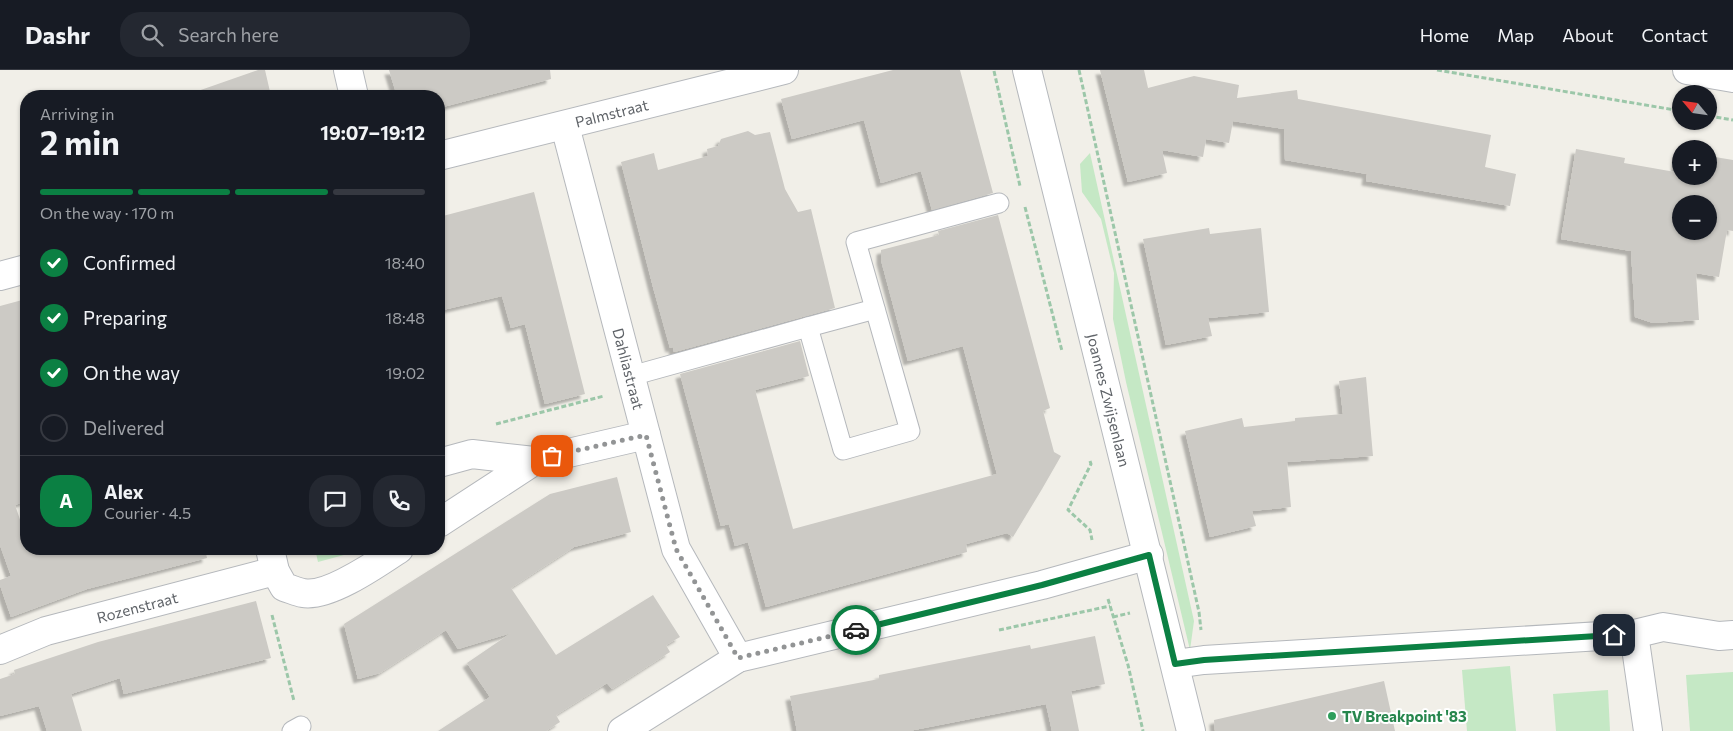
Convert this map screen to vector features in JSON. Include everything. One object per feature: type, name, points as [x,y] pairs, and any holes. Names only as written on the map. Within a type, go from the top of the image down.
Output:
[{"type":"street","points":[[348,70],[353,90]]},
{"type":"street","name":"Palmstraat","points":[[445,155],[784,70]]},
{"type":"street","name":"Joannes Zwijsenlaan","points":[[1027,70],[1149,555],[1191,731]]},
{"type":"street","points":[[1687,70],[1733,78]]},
{"type":"street","name":"Dahliastraat","points":[[565,126],[676,549],[738,658]]},
{"type":"street","points":[[0,276],[20,271]]},
{"type":"street","points":[[445,461],[472,454],[534,461],[646,435]]},
{"type":"street","points":[[445,519],[534,461]]},
{"type":"street","points":[[276,569],[305,594],[330,589],[390,555]]},
{"type":"street","points":[[622,731],[738,658],[1042,585],[1149,555]]},
{"type":"street","name":"Rozenstraat","points":[[0,650],[46,632],[276,569]]},
{"type":"street","points":[[1175,664],[1204,660],[1634,634],[1663,627],[1719,636],[1733,635]]},
{"type":"street","points":[[1634,634],[1648,731]]},
{"type":"lane","points":[[808,327],[843,450],[910,431],[856,242],[999,203]]},
{"type":"lane","points":[[633,382],[808,327],[875,309]]},
{"type":"path","points":[[994,70],[1020,187]]},
{"type":"path","points":[[1079,70],[1200,612],[1204,660]]},
{"type":"path","points":[[1437,70],[1672,109]]},
{"type":"path","points":[[1718,118],[1733,120]]},
{"type":"path","points":[[1025,206],[1064,356]]},
{"type":"path","points":[[494,425],[633,382]]},
{"type":"path","points":[[1089,456],[1091,464],[1068,510],[1090,530],[1128,665],[1143,731]]},
{"type":"path","points":[[276,569],[271,612],[296,729]]},
{"type":"green space","points":[[1090,153],[1194,621],[1190,650],[1126,382],[1113,319],[1114,273],[1101,219],[1082,192],[1080,164]]},
{"type":"green space","points":[[316,555],[344,555],[318,562]]},
{"type":"green space","points":[[1510,666],[1516,731],[1467,731],[1462,670]]},
{"type":"green space","points":[[1733,672],[1733,731],[1690,731],[1686,675]]},
{"type":"green space","points":[[1608,690],[1610,731],[1556,731],[1553,694]]},
{"type":"building","points":[[258,70],[265,70],[270,90],[201,90]]},
{"type":"building","points":[[389,70],[550,70],[551,79],[445,106],[445,90],[395,90]]},
{"type":"building","points":[[893,70],[960,70],[993,193],[932,210],[921,171],[881,183],[864,120],[792,139],[781,99]]},
{"type":"building","points":[[1100,70],[1144,70],[1148,88],[1194,76],[1239,85],[1237,98],[1297,90],[1298,99],[1491,135],[1485,167],[1516,174],[1510,206],[1366,181],[1367,174],[1285,160],[1284,129],[1233,121],[1229,143],[1206,139],[1203,157],[1162,150],[1167,173],[1128,182]]},
{"type":"building","points":[[748,131],[755,135],[770,132],[785,189],[798,212],[811,209],[835,308],[674,352],[673,347],[670,348],[621,162],[654,153],[658,170],[708,156],[707,149],[718,146],[721,139]]},
{"type":"building","points":[[1576,149],[1625,158],[1624,163],[1672,171],[1672,185],[1717,185],[1717,157],[1733,160],[1733,231],[1727,230],[1719,277],[1696,273],[1699,320],[1653,323],[1635,317],[1631,251],[1561,239]]},
{"type":"building","points":[[534,192],[585,394],[545,404],[525,324],[511,328],[502,296],[445,310],[445,215]]},
{"type":"building","points":[[998,215],[1050,408],[1043,411],[1054,452],[1061,456],[1042,489],[1013,537],[1007,533],[966,544],[967,552],[766,607],[748,542],[735,546],[729,524],[721,526],[680,374],[800,341],[809,376],[755,390],[793,529],[997,474],[963,346],[908,361],[881,260],[881,250],[939,235],[938,231]]},
{"type":"building","points":[[1209,228],[1210,234],[1261,228],[1269,312],[1208,318],[1212,336],[1166,345],[1143,239]]},
{"type":"building","points":[[20,301],[20,503],[15,505],[20,520],[20,555],[206,555],[207,558],[87,589],[11,617],[0,585],[0,580],[11,576],[0,545],[0,306]]},
{"type":"building","points":[[1366,377],[1373,456],[1287,462],[1291,507],[1252,511],[1256,526],[1210,537],[1185,431],[1242,418],[1244,427],[1295,421],[1295,418],[1343,414],[1339,381]]},
{"type":"building","points":[[617,477],[631,532],[574,547],[511,588],[556,655],[653,595],[680,637],[666,645],[670,652],[612,689],[607,683],[556,715],[560,722],[546,731],[438,731],[490,697],[467,663],[511,633],[458,649],[446,630],[380,673],[358,679],[344,624],[550,494]]},
{"type":"building","points":[[256,601],[271,658],[124,694],[120,678],[71,694],[82,731],[47,731],[39,706],[0,716],[0,679],[15,674],[14,670],[98,642]]},
{"type":"building","points":[[1095,636],[1105,684],[1071,691],[1079,731],[1052,731],[1046,704],[909,731],[797,731],[790,696],[879,679],[879,675],[1030,645],[1031,649]]},
{"type":"building","points":[[1384,681],[1395,731],[1215,731],[1214,720]]},
{"type":"way so far","points":[[552,456],[646,435],[676,549],[738,658],[856,630]]},
{"type":"place","name":"TV Breakpoint '83","points":[[1332,716]]},
{"type":"route","points":[[856,630],[1042,585],[1149,555],[1175,664],[1204,660],[1614,635]]}]
